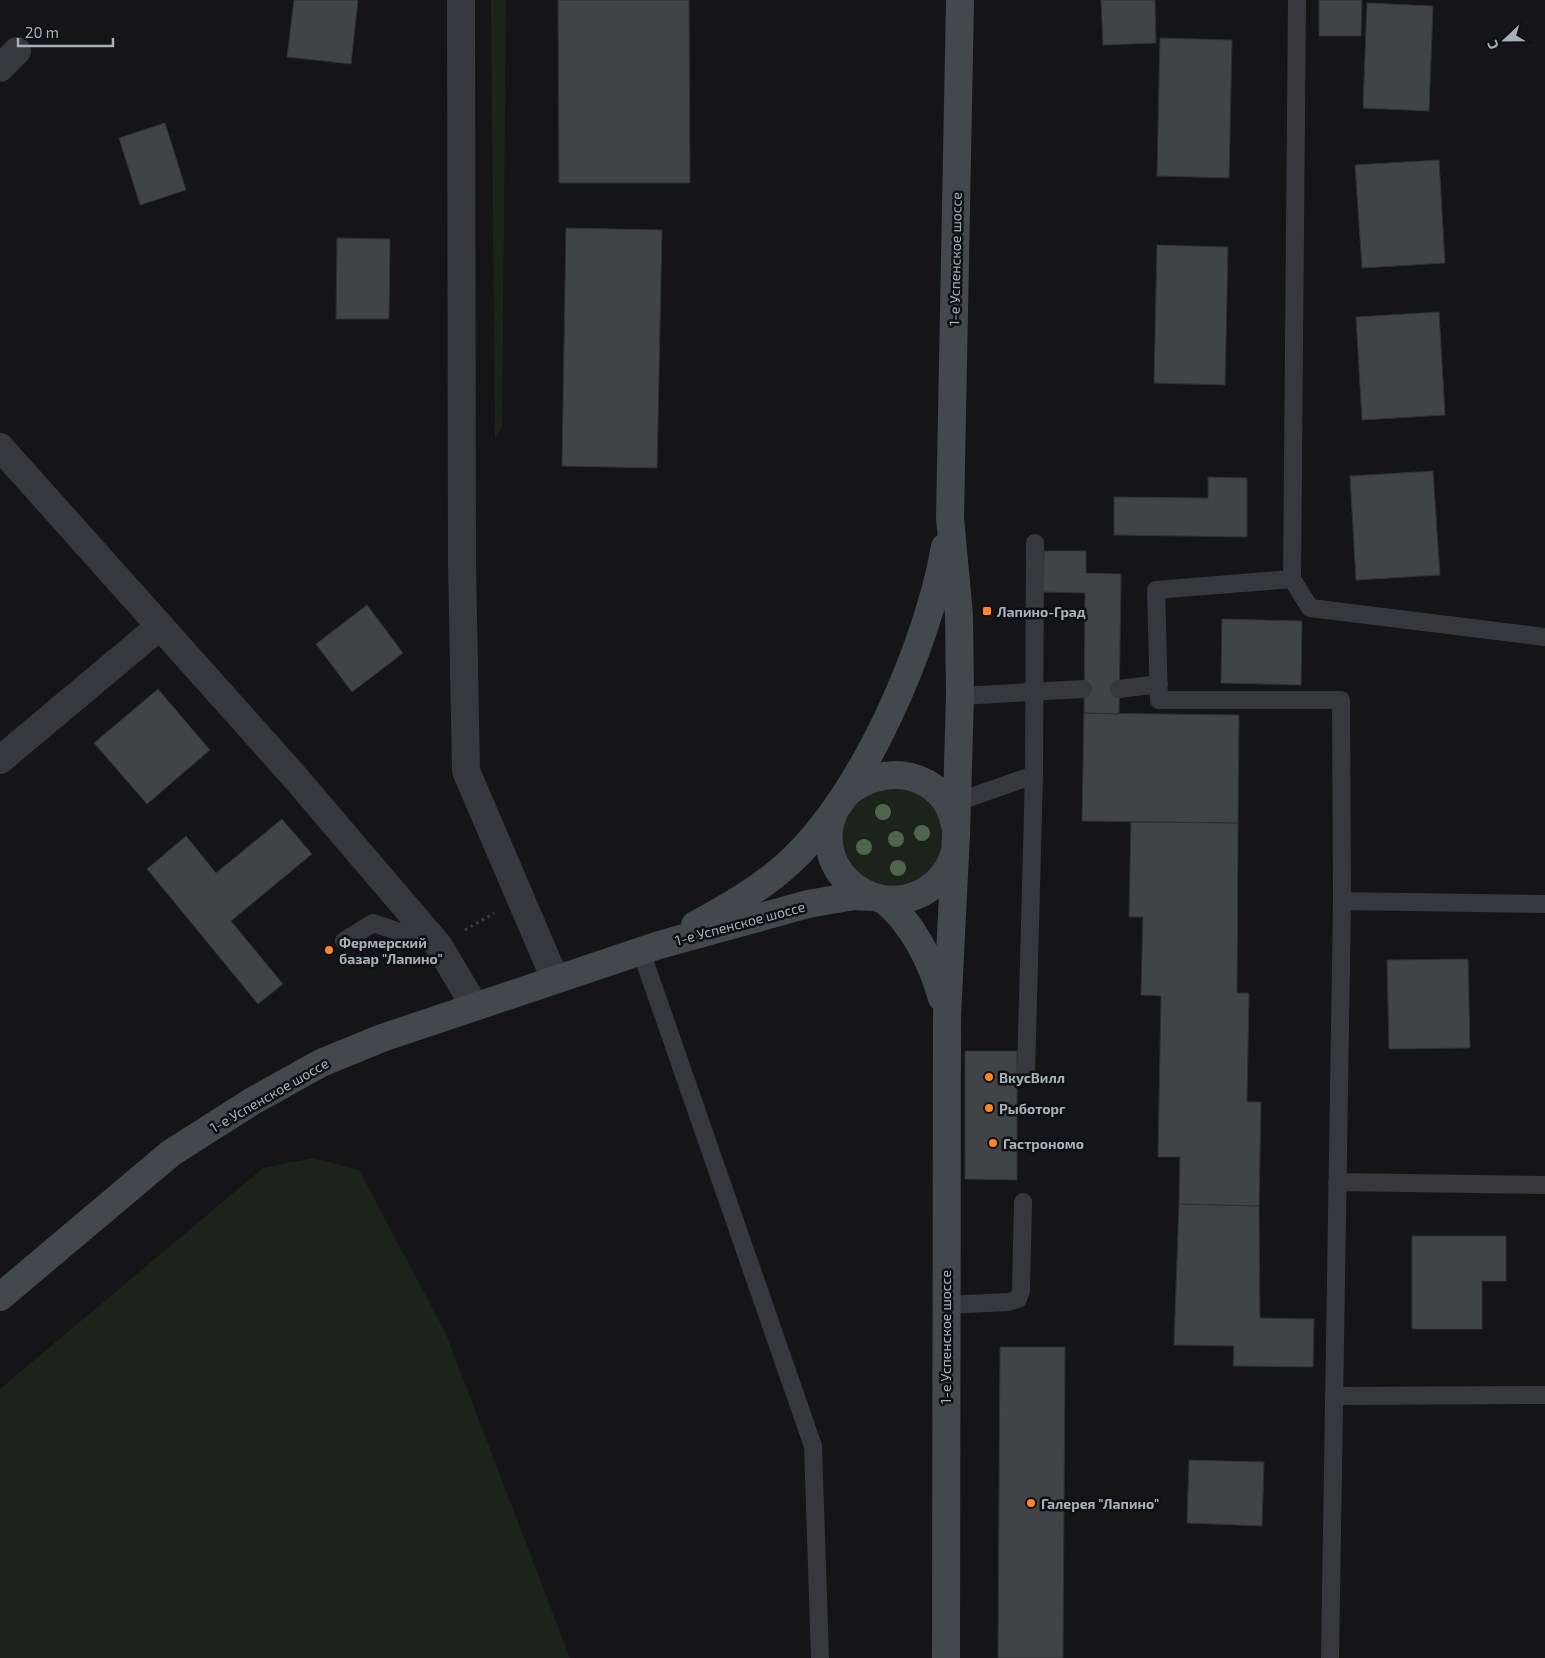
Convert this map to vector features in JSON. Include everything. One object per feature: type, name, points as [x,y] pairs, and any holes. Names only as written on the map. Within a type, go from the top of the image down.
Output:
[{"type":"main road","name":"1-е Успенское шоссе","points":[[946,1658],[946,1016],[956,840],[960,696],[959,615],[950,518],[960,0]]},
{"type":"main road","name":"1-е Успенское шоссе","points":[[946,1016],[938,986],[921,947],[903,919],[878,898],[850,884],[842,875],[833,859],[829,840],[830,828],[842,800],[880,731],[905,678],[932,603],[950,518]]},
{"type":"main road","name":"1-е Успенское шоссе","points":[[0,1298],[171,1153],[251,1102],[320,1063],[382,1038],[650,948],[808,904],[854,896],[908,899],[931,888],[947,870],[956,840],[954,821],[944,799],[925,783],[914,777],[889,774],[865,780],[842,800],[813,838],[790,863],[771,878],[726,908],[650,948]]},
{"type":"street","points":[[461,0],[462,563],[466,771],[555,979]]},
{"type":"street","points":[[0,447],[293,775],[439,946],[475,1007]]},
{"type":"street","points":[[0,760],[160,626]]},
{"type":"lane","points":[[1297,0],[1292,579],[1310,608],[1545,637]]},
{"type":"lane","points":[[1026,1074],[1034,775],[1035,543]]},
{"type":"lane","points":[[1292,579],[1156,590],[1159,700],[1341,700],[1342,901],[1330,1658]]},
{"type":"lane","points":[[1119,689],[1159,684]]},
{"type":"lane","points":[[960,696],[1083,689]]},
{"type":"lane","points":[[957,802],[1034,775]]},
{"type":"lane","points":[[1342,901],[1545,904]]},
{"type":"lane","points":[[344,941],[372,923],[439,946]]},
{"type":"lane","points":[[650,948],[813,1446],[820,1658]]},
{"type":"lane","points":[[1338,1182],[1545,1185]]},
{"type":"lane","points":[[945,1305],[1008,1302],[1018,1299],[1022,1291],[1023,1202]]},
{"type":"lane","points":[[1334,1396],[1545,1395]]},
{"type":"path","points":[[439,946],[520,898]]},
{"type":"shaded area","points":[[491,0],[506,0],[502,426],[495,439]]},
{"type":"shaded area","points":[[893,787],[912,791],[928,802],[939,818],[943,837],[939,856],[928,872],[912,883],[893,887],[874,883],[858,872],[847,856],[843,837],[847,818],[858,802],[874,791]]},
{"type":"shaded area","points":[[313,1158],[359,1170],[446,1334],[570,1658],[0,1658],[0,1389],[263,1168]]},
{"type":"building","points":[[294,0],[358,0],[351,64],[287,57]]},
{"type":"building","points":[[558,0],[689,0],[690,183],[559,183]]},
{"type":"building","points":[[1101,0],[1155,0],[1156,43],[1103,45]]},
{"type":"building","points":[[1319,0],[1362,0],[1361,36],[1319,36]]},
{"type":"building","points":[[1367,3],[1433,6],[1429,111],[1363,108]]},
{"type":"building","points":[[1160,38],[1232,40],[1229,178],[1157,176]]},
{"type":"building","points":[[165,123],[186,190],[140,205],[119,138]]},
{"type":"building","points":[[1439,160],[1445,263],[1362,268],[1355,165]]},
{"type":"building","points":[[566,228],[662,230],[657,468],[562,466]]},
{"type":"building","points":[[337,238],[390,239],[389,319],[336,319]]},
{"type":"building","points":[[1157,245],[1228,247],[1225,385],[1154,383]]},
{"type":"building","points":[[1439,312],[1445,415],[1362,420],[1356,317]]},
{"type":"building","points":[[1433,471],[1440,575],[1356,580],[1350,476]]},
{"type":"building","points":[[1208,477],[1247,478],[1247,537],[1114,535],[1114,497],[1208,498]]},
{"type":"building","points":[[1044,551],[1086,551],[1086,573],[1121,574],[1119,714],[1084,713],[1085,593],[1043,592]]},
{"type":"building","points":[[367,605],[403,653],[352,692],[316,644]]},
{"type":"building","points":[[1222,619],[1302,621],[1301,685],[1221,683]]},
{"type":"building","points":[[158,689],[210,750],[147,804],[94,743]]},
{"type":"building","points":[[1084,713],[1239,715],[1238,823],[1082,821]]},
{"type":"building","points":[[282,819],[312,854],[231,921],[283,984],[258,1004],[147,869],[186,836],[216,873]]},
{"type":"building","points":[[1131,822],[1238,823],[1237,993],[1249,993],[1247,1102],[1261,1102],[1259,1206],[1179,1204],[1180,1157],[1158,1157],[1161,996],[1141,995],[1143,917],[1129,917]]},
{"type":"building","points":[[1468,959],[1470,1048],[1389,1049],[1387,960]]},
{"type":"building","points":[[965,1051],[1017,1051],[1017,1180],[965,1179]]},
{"type":"building","points":[[1179,1204],[1259,1206],[1260,1318],[1314,1319],[1313,1367],[1233,1366],[1234,1346],[1174,1345]]},
{"type":"building","points":[[1412,1236],[1506,1236],[1506,1281],[1482,1281],[1482,1329],[1412,1329]]},
{"type":"building","name":"Галерея \"Лапино\"","points":[[1000,1347],[1065,1347],[1063,1658],[998,1658]]},
{"type":"building","points":[[1189,1460],[1264,1462],[1262,1526],[1187,1523]]},
{"type":"place","name":"Лапино-Град","points":[[987,611]]},
{"type":"place","name":"Фермерский базар \"Лапино\"","points":[[329,950]]},
{"type":"place","name":"ВкусВилл","points":[[989,1077]]},
{"type":"place","name":"Рыботорг","points":[[989,1108]]},
{"type":"place","name":"Гастрономо","points":[[993,1143]]},
{"type":"place","name":"Галерея \"Лапино\"","points":[[1031,1503]]}]
